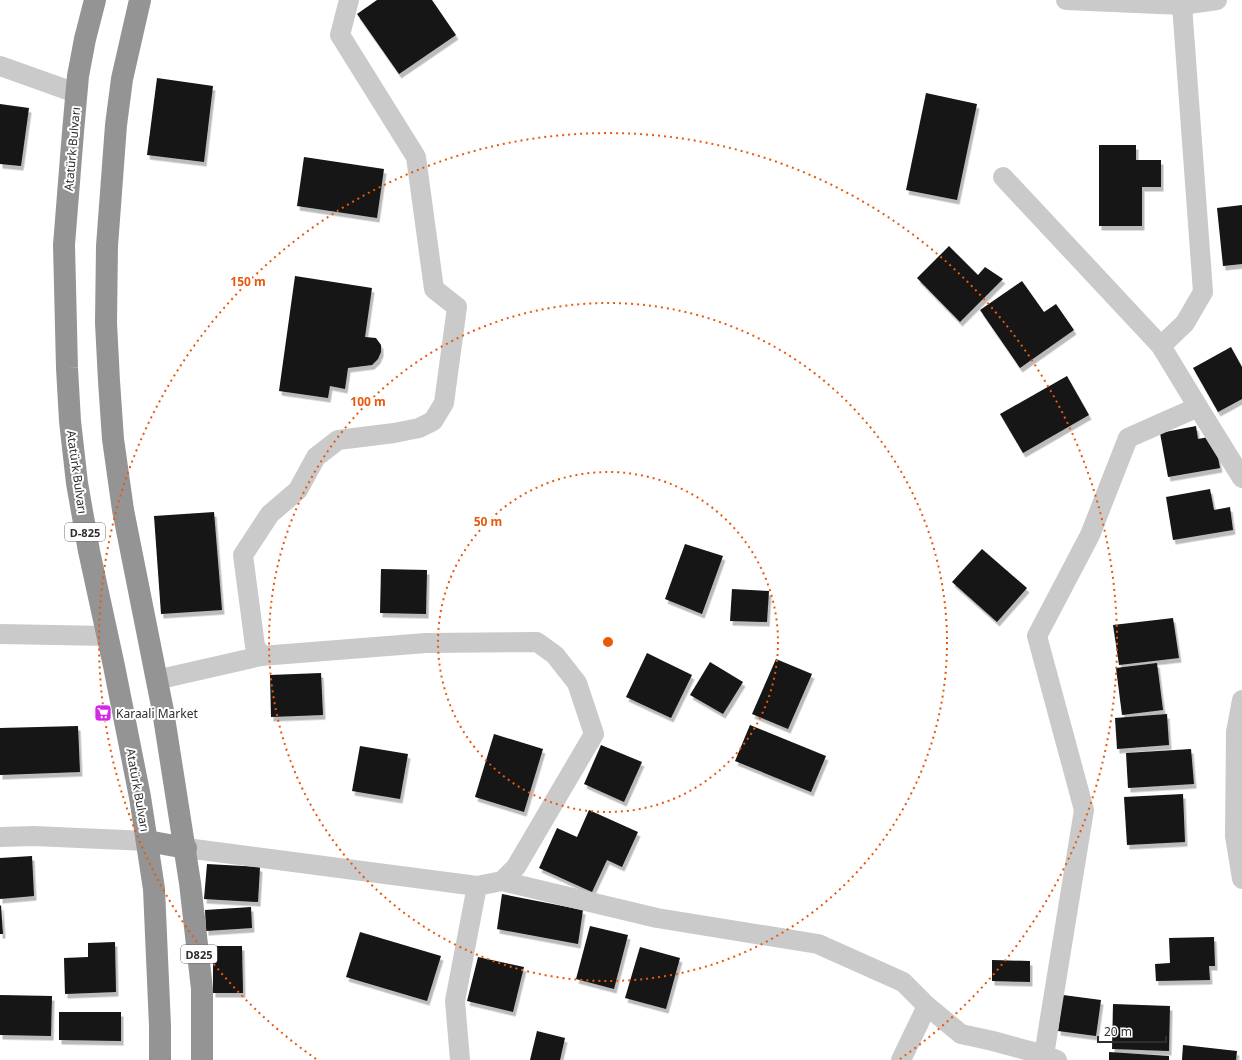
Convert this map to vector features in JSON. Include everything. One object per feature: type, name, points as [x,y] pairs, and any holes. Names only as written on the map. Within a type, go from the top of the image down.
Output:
[{"type":"highway","name":"Atatürk Bulvarı","points":[[95,0],[85,39],[78,76],[64,244],[67,368],[70,421],[89,551],[108,636],[140,797],[154,889],[160,1060]]},
{"type":"highway","points":[[140,0],[122,79],[116,125],[107,246],[106,323],[114,439],[123,510],[174,774],[186,848],[147,842]]},
{"type":"highway","name":"D825","points":[[186,848],[202,989],[202,1060]]},
{"type":"street","points":[[261,656],[255,646],[243,555],[270,514],[298,490],[316,456],[338,440],[406,431],[419,428],[432,421],[444,403],[457,307],[434,289],[416,156],[340,35],[349,0]]},
{"type":"street","points":[[1066,0],[1182,5],[1217,0]]},
{"type":"street","points":[[1161,346],[1185,323],[1203,292],[1182,5]]},
{"type":"street","points":[[0,66],[76,93]]},
{"type":"street","points":[[1003,177],[1161,346],[1242,478]]},
{"type":"street","points":[[186,848],[478,886],[502,881],[657,918],[818,944],[903,982],[927,1006],[961,1034],[993,1041],[1051,1058],[1084,810],[1037,636],[1090,535],[1128,438],[1198,407]]},
{"type":"street","points":[[0,634],[108,636]]},
{"type":"street","points":[[156,680],[261,656],[426,643],[537,642],[555,655],[577,682],[594,734],[516,867],[502,881]]},
{"type":"street","points":[[1242,700],[1236,732],[1235,836],[1242,879]]},
{"type":"street","points":[[0,837],[34,836],[147,842]]},
{"type":"street","points":[[460,1060],[455,1001],[478,886]]},
{"type":"street","points":[[901,1060],[927,1006]]},
{"type":"building","points":[[377,0],[432,0],[456,35],[399,74],[357,14]]},
{"type":"building","points":[[157,78],[213,86],[204,162],[147,155]]},
{"type":"building","points":[[926,93],[977,104],[957,200],[906,190]]},
{"type":"building","points":[[0,104],[29,108],[21,166],[0,164]]},
{"type":"building","points":[[1099,145],[1136,145],[1136,160],[1161,160],[1161,187],[1142,187],[1142,226],[1099,226]]},
{"type":"building","points":[[304,157],[384,169],[377,218],[297,206]]},
{"type":"building","points":[[1242,205],[1242,264],[1223,266],[1217,208]]},
{"type":"building","points":[[949,246],[978,275],[985,267],[1003,279],[960,322],[917,278]]},
{"type":"building","points":[[295,276],[372,288],[365,337],[376,338],[381,345],[381,352],[378,359],[372,365],[348,368],[345,389],[330,386],[328,398],[279,391]]},
{"type":"building","points":[[1022,281],[1044,312],[1056,304],[1074,330],[1020,368],[980,310]]},
{"type":"building","points":[[1231,347],[1242,367],[1242,399],[1218,412],[1193,368]]},
{"type":"building","points":[[1067,376],[1089,415],[1023,453],[1000,414]]},
{"type":"building","points":[[1196,426],[1198,439],[1214,436],[1220,468],[1168,477],[1160,433]]},
{"type":"building","points":[[1210,489],[1214,510],[1230,507],[1233,530],[1173,540],[1166,497]]},
{"type":"building","points":[[214,512],[222,610],[161,614],[154,516]]},
{"type":"building","points":[[685,544],[723,556],[702,614],[665,599]]},
{"type":"building","points":[[982,549],[1027,588],[997,622],[952,582]]},
{"type":"building","points":[[381,569],[427,570],[426,614],[380,613]]},
{"type":"building","points":[[732,589],[769,591],[767,622],[730,621]]},
{"type":"building","points":[[1173,618],[1179,658],[1119,665],[1113,625]]},
{"type":"building","points":[[647,653],[692,675],[671,718],[626,697]]},
{"type":"building","points":[[776,659],[812,674],[788,729],[752,714]]},
{"type":"building","points":[[710,662],[743,682],[723,714],[690,695]]},
{"type":"building","points":[[1157,663],[1163,710],[1122,715],[1116,668]]},
{"type":"building","points":[[321,673],[323,715],[271,717],[270,675]]},
{"type":"building","points":[[1167,714],[1169,745],[1117,749],[1115,718]]},
{"type":"building","points":[[750,725],[826,756],[811,792],[735,761]]},
{"type":"building","points":[[78,726],[80,772],[0,775],[0,728]]},
{"type":"building","points":[[494,734],[543,749],[524,812],[475,797]]},
{"type":"building","points":[[601,745],[642,762],[624,802],[584,784]]},
{"type":"building","points":[[360,746],[408,754],[400,799],[352,791]]},
{"type":"building","points":[[1191,749],[1194,784],[1128,788],[1126,753]]},
{"type":"building","points":[[1183,794],[1185,842],[1127,845],[1124,797]]},
{"type":"building","points":[[589,810],[638,832],[622,867],[607,860],[592,892],[539,868],[557,828],[577,837]]},
{"type":"building","points":[[32,856],[34,896],[0,899],[0,858]]},
{"type":"building","points":[[207,864],[260,867],[258,902],[204,899]]},
{"type":"building","points":[[502,894],[583,910],[578,944],[497,929]]},
{"type":"building","points":[[1,905],[3,934],[0,934]]},
{"type":"building","points":[[251,907],[252,928],[206,931],[205,910]]},
{"type":"building","points":[[590,926],[628,935],[614,989],[576,979]]},
{"type":"building","points":[[360,932],[441,956],[427,1001],[346,977]]},
{"type":"building","points":[[1214,937],[1215,966],[1209,966],[1210,980],[1156,981],[1155,964],[1170,963],[1169,938]]},
{"type":"building","points":[[115,942],[116,992],[65,994],[64,958],[88,957],[88,943]]},
{"type":"building","points":[[213,946],[242,946],[243,993],[213,993]]},
{"type":"building","points":[[640,947],[680,958],[666,1009],[625,998]]},
{"type":"building","points":[[478,957],[524,967],[513,1012],[467,1001]]},
{"type":"building","points":[[992,960],[1030,961],[1030,982],[992,981]]},
{"type":"building","points":[[0,995],[52,996],[51,1036],[0,1035]]},
{"type":"building","points":[[1063,995],[1101,1000],[1096,1036],[1058,1031]]},
{"type":"building","points":[[1113,1004],[1170,1006],[1169,1051],[1112,1049]]},
{"type":"building","points":[[59,1012],[121,1012],[121,1041],[59,1040]]},
{"type":"building","points":[[537,1031],[565,1038],[560,1060],[530,1060]]},
{"type":"building","points":[[1183,1045],[1237,1051],[1236,1060],[1182,1060]]},
{"type":"building","points":[[1109,1052],[1169,1056],[1169,1060],[1109,1060]]},
{"type":"place","name":"Karaali Market","points":[[103,713]]}]
